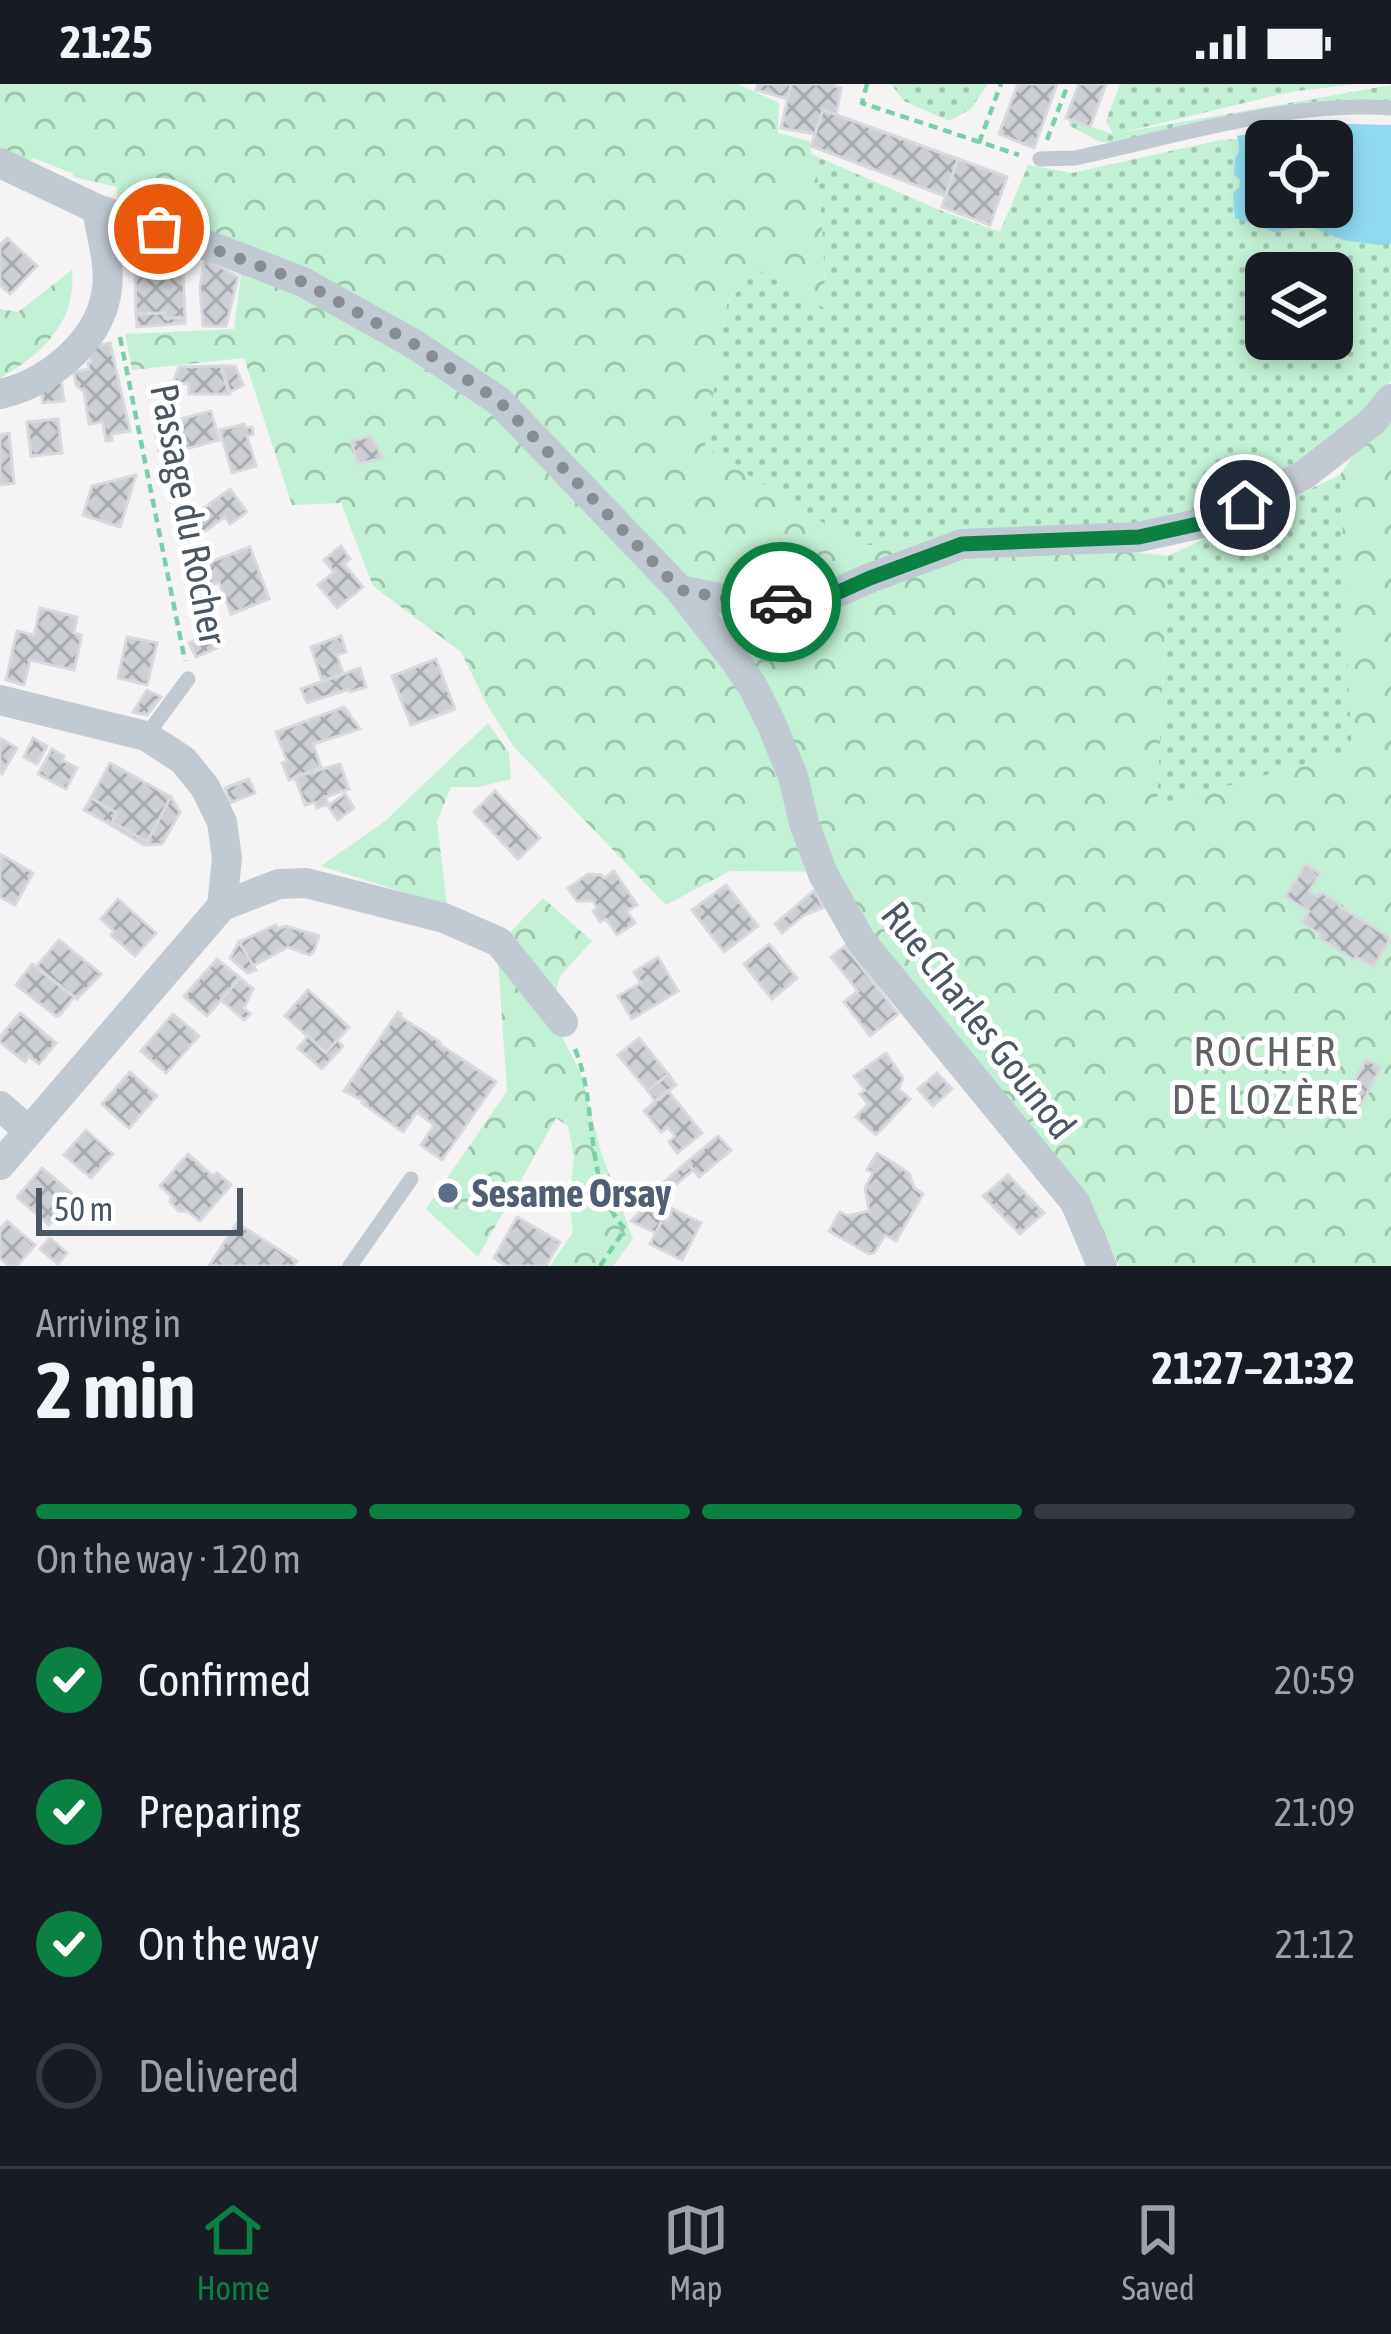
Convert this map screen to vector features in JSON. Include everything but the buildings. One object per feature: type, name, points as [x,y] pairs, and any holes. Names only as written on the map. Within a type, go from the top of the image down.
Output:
[{"type":"street","name":"Rue Charles Gounod","points":[[0,163],[97,209],[303,282],[414,344],[499,401],[680,590],[753,688],[793,776],[804,823],[824,874],[861,941],[1075,1202],[1102,1266]]},
{"type":"street","points":[[0,394],[22,389],[56,371],[96,322],[106,295],[107,269],[97,209]]},
{"type":"street","points":[[680,590],[812,604],[962,544],[1139,537],[1216,520],[1304,475],[1372,422],[1391,399]]},
{"type":"street","points":[[0,700],[146,736],[183,760],[205,787],[222,822],[227,858],[222,906]]},
{"type":"street","points":[[0,1165],[222,906],[279,884],[306,884],[444,918],[499,942],[563,1022]]},
{"type":"street","points":[[0,1106],[28,1131]]},
{"type":"lane","points":[[1040,159],[1075,158],[1290,111],[1391,108]]},
{"type":"lane","name":"Passage du Rocher","points":[[146,736],[188,679]]},
{"type":"lane","points":[[350,1266],[411,1179]]},
{"type":"path","points":[[867,84],[862,104],[1040,159],[1068,84]]},
{"type":"path","points":[[979,143],[1001,84]]},
{"type":"path","name":"Passage du Rocher","points":[[106,295],[116,312],[188,679]]},
{"type":"path","points":[[563,1022],[584,1072],[601,1178],[612,1214],[626,1229],[600,1266]]},
{"type":"green space","points":[[0,84],[738,84],[779,103],[778,133],[809,141],[820,190],[826,309],[758,270],[727,302],[705,447],[859,546],[993,534],[1168,556],[1157,806],[1352,751],[1340,475],[1391,399],[1391,1266],[1119,1266],[1081,1197],[867,934],[833,872],[730,871],[666,905],[514,747],[461,652],[373,586],[341,503],[292,505],[244,358],[132,370],[125,334],[234,329],[241,276],[199,252],[116,251],[117,187],[74,177],[33,158],[26,164],[0,151]]},
{"type":"green space","points":[[891,84],[988,84],[971,109],[949,121],[904,101]]},
{"type":"green space","points":[[1120,84],[1354,84],[1290,92],[1120,133],[1391,85],[1391,103],[1283,120],[1245,120],[1245,126],[1123,145],[1098,141],[1070,126],[1068,119],[1113,134],[1106,121]]},
{"type":"green space","points":[[1391,132],[1391,380],[1378,400],[1314,454],[1212,510],[1138,526],[859,546],[705,447],[727,303],[758,269],[826,308],[820,190],[811,154],[1000,232],[1028,165],[1072,173],[1220,140],[1245,139],[1245,228],[1353,228],[1353,134]]},
{"type":"green space","points":[[72,270],[69,305],[54,334],[30,359],[0,378],[0,309],[18,312]]},
{"type":"green space","points":[[1340,475],[1352,751],[1157,806],[1168,556]]},
{"type":"green space","points":[[488,723],[509,753],[511,779],[451,787],[437,822],[447,906],[321,866],[385,821]]},
{"type":"green space","points":[[543,898],[592,941],[560,976],[550,1013],[581,1074],[601,1152],[633,1239],[613,1266],[550,1266],[573,1232],[569,1198],[574,1158],[568,1126],[556,1118],[478,1257],[426,1209],[507,1091],[497,946]]},
{"type":"water","points":[[1353,124],[1391,125],[1391,244],[1343,240],[1314,228],[1353,228]]},
{"type":"water","points":[[1245,135],[1245,222],[1235,218],[1233,194],[1239,187],[1234,174],[1240,150],[1237,136]]},
{"type":"way so far","points":[[159,229],[303,282],[414,344],[499,401],[680,590],[781,602]]},
{"type":"place","name":"Sesame Orsay","points":[[448,1193]]},
{"type":"district","name":"ROCHER DE LOZÈRE","points":[[1266,1075]]},
{"type":"route","points":[[781,602],[812,604],[962,544],[1139,537],[1216,520],[1245,505]]}]
